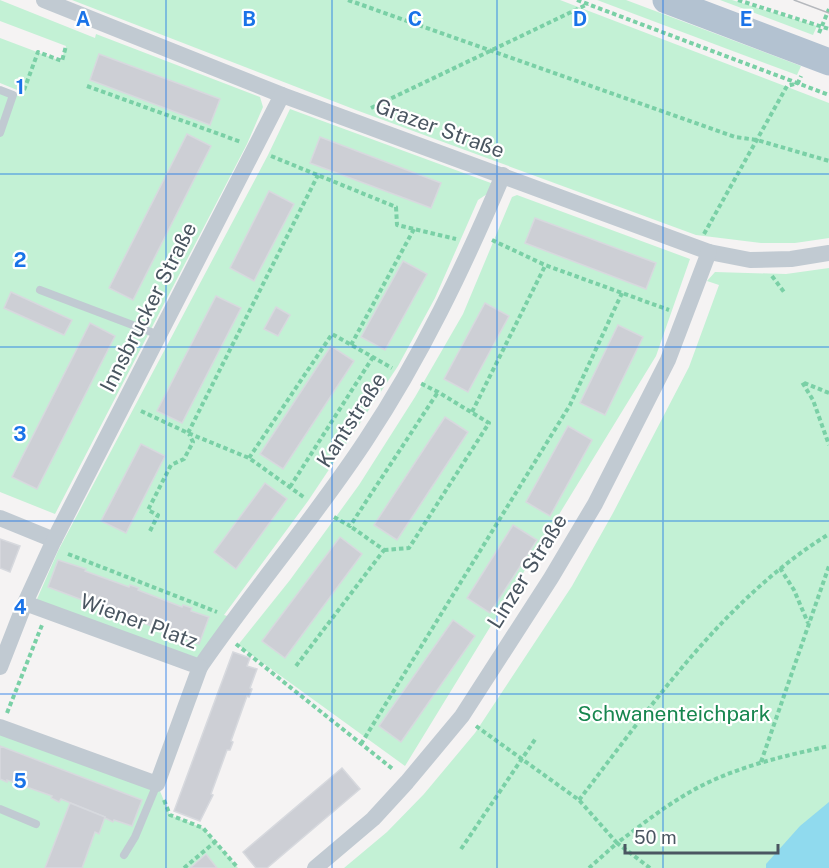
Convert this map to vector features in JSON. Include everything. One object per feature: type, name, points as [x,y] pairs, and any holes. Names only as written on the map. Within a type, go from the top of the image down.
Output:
[{"type":"main road","points":[[666,0],[829,62]]},
{"type":"street","name":"Grazer Straße","points":[[44,0],[282,95],[703,250],[750,260],[792,259],[829,253]]},
{"type":"street","name":"Innsbrucker Straße","points":[[56,545],[159,335],[282,95]]},
{"type":"street","name":"Kantstraße","points":[[200,667],[366,441],[406,376],[477,239],[503,175]]},
{"type":"street","name":"Linzer Straße","points":[[315,868],[373,819],[462,716],[595,504],[668,360],[703,250]]},
{"type":"street","points":[[0,518],[56,545],[25,603],[0,667]]},
{"type":"street","name":"Wiener Platz","points":[[25,603],[200,667],[157,784]]},
{"type":"street","points":[[1,727],[157,784]]},
{"type":"lane","points":[[0,90],[13,95],[0,133]]},
{"type":"lane","points":[[40,290],[159,335]]},
{"type":"lane","points":[[124,855],[135,837],[157,784]]},
{"type":"lane","points":[[0,809],[36,824]]},
{"type":"path","points":[[348,0],[735,137],[757,140],[829,161]]},
{"type":"path","points":[[578,0],[829,95]]},
{"type":"path","points":[[738,0],[829,29]]},
{"type":"path","points":[[348,119],[588,4]]},
{"type":"path","points":[[819,16],[825,18]]},
{"type":"path","points":[[13,95],[23,92],[38,52],[62,61],[66,46]]},
{"type":"path","points":[[703,250],[757,140],[787,86],[798,83]]},
{"type":"path","points":[[87,86],[247,144]]},
{"type":"path","points":[[268,155],[396,207],[397,225],[477,239],[675,313]]},
{"type":"path","points":[[188,434],[318,175]]},
{"type":"path","points":[[351,345],[414,229]]},
{"type":"path","points":[[472,412],[545,266]]},
{"type":"path","points":[[769,272],[784,292]]},
{"type":"path","points":[[361,744],[570,405],[622,294]]},
{"type":"path","points":[[134,407],[188,434],[249,458],[384,550],[409,548],[489,423],[438,392],[332,334],[249,458]]},
{"type":"path","points":[[290,487],[373,357]]},
{"type":"path","points":[[829,393],[802,382],[813,400],[829,445]]},
{"type":"path","points":[[350,526],[438,392]]},
{"type":"path","points":[[150,531],[158,515],[148,510],[171,465],[184,459],[193,442],[188,434]]},
{"type":"path","points":[[579,800],[673,678],[727,617],[780,568],[829,534]]},
{"type":"path","points":[[56,545],[234,618]]},
{"type":"path","points":[[296,666],[384,550]]},
{"type":"path","points":[[762,762],[829,566]]},
{"type":"path","points":[[780,568],[794,590],[808,624]]},
{"type":"path","points":[[1,727],[47,611]]},
{"type":"path","points":[[224,633],[407,782]]},
{"type":"path","points":[[462,716],[579,800],[617,843],[650,868]]},
{"type":"path","points":[[461,849],[537,738]]},
{"type":"path","points":[[590,868],[617,843],[686,794],[737,770],[829,746]]},
{"type":"path","points":[[157,784],[170,815],[203,828],[238,868]]},
{"type":"path","points":[[184,868],[215,842]]},
{"type":"green space","points":[[0,0],[95,38],[96,34],[260,97],[263,107],[247,144],[55,514],[0,492],[0,90],[13,95],[22,92],[0,83],[0,38],[61,61],[66,46],[0,21]]},
{"type":"green space","points":[[72,0],[560,0],[829,103],[829,238],[795,243],[761,243],[696,235],[356,110]]},
{"type":"green space","points":[[597,0],[626,0],[801,66],[797,75]]},
{"type":"green space","points":[[720,0],[732,0],[817,26],[813,35]]},
{"type":"green space","points":[[290,109],[499,186],[478,200],[435,298],[398,366],[308,501],[224,615],[234,618],[200,667],[34,606],[58,551],[268,155]]},
{"type":"green space","points":[[517,195],[690,259],[656,356],[405,766],[238,645],[290,580],[359,485],[415,397],[463,314],[512,197]]},
{"type":"green space","name":"Schwanenteichpark","points":[[829,268],[829,868],[344,868],[387,832],[424,794],[475,733],[572,586],[689,367],[719,285],[707,281],[715,272],[786,274]]},
{"type":"green space","points":[[0,727],[157,784],[170,815],[203,828],[238,868],[0,868]]},
{"type":"water","points":[[829,802],[829,868],[766,868],[766,864],[800,826]]},
{"type":"building","points":[[99,54],[220,99],[210,125],[90,80]]},
{"type":"building","points":[[187,134],[211,146],[133,300],[109,288]]},
{"type":"building","points":[[320,137],[441,183],[431,208],[310,163]]},
{"type":"building","points":[[269,191],[294,204],[254,281],[230,268]]},
{"type":"building","points":[[535,218],[656,263],[646,289],[525,243]]},
{"type":"building","points":[[403,261],[427,274],[385,350],[361,337]]},
{"type":"building","points":[[11,292],[72,320],[64,335],[4,308]]},
{"type":"building","points":[[216,296],[241,308],[182,423],[157,411]]},
{"type":"building","points":[[485,303],[509,316],[468,392],[444,379]]},
{"type":"building","points":[[276,307],[290,315],[278,336],[264,329]]},
{"type":"building","points":[[90,323],[115,336],[37,489],[12,477]]},
{"type":"building","points":[[618,325],[643,337],[605,415],[580,403]]},
{"type":"building","points":[[331,346],[354,361],[283,469],[260,454]]},
{"type":"building","points":[[445,417],[468,432],[397,540],[374,525]]},
{"type":"building","points":[[568,426],[592,440],[550,516],[526,502]]},
{"type":"building","points":[[141,444],[165,456],[126,533],[101,521]]},
{"type":"building","points":[[265,483],[287,499],[236,569],[214,552]]},
{"type":"building","points":[[513,525],[537,540],[490,613],[467,598]]},
{"type":"building","points":[[340,537],[362,554],[285,658],[262,641]]},
{"type":"building","points":[[0,539],[20,546],[10,572],[0,568]]},
{"type":"building","points":[[58,560],[129,587],[130,585],[139,588],[138,590],[182,607],[183,605],[192,608],[191,611],[209,617],[199,644],[48,587]]},
{"type":"building","points":[[453,620],[475,636],[401,742],[379,726]]},
{"type":"building","points":[[233,652],[250,658],[247,666],[257,669],[250,688],[252,689],[249,697],[247,696],[231,741],[233,742],[230,750],[227,750],[211,794],[213,795],[200,821],[174,811]]},
{"type":"building","points":[[0,746],[142,800],[132,826],[114,820],[113,822],[61,799],[59,802],[51,798],[52,796],[0,779]]},
{"type":"building","points":[[342,768],[360,789],[267,868],[256,868],[243,852]]},
{"type":"building","points":[[70,803],[105,817],[99,834],[95,832],[82,868],[45,868]]},
{"type":"building","points":[[206,854],[217,868],[190,868]]},
{"type":"tram line","points":[[794,0],[829,13]]}]
